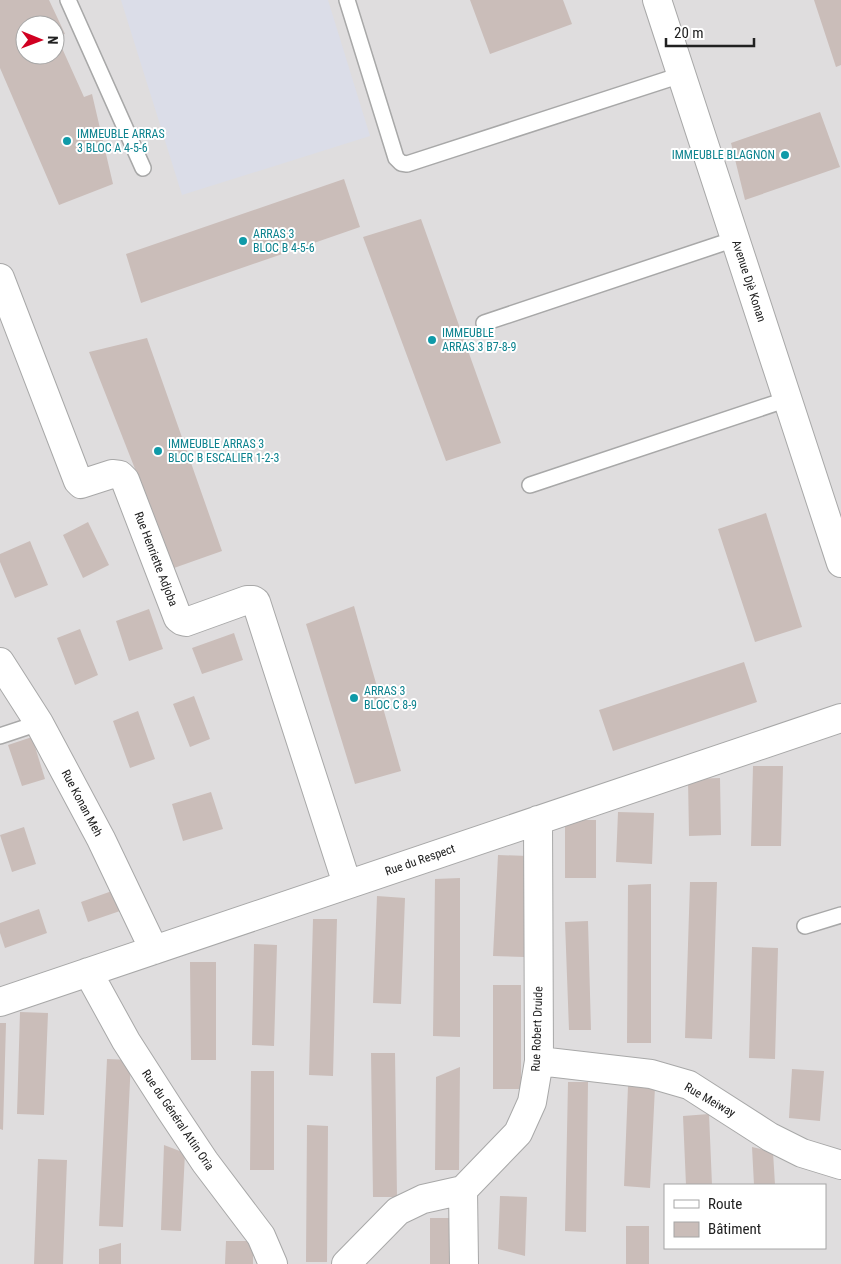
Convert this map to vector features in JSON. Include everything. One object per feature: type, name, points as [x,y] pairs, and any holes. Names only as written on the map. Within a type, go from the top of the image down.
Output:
[{"type":"street","name":"Avenue Djè Konan","points":[[657,0],[841,563]]},
{"type":"street","name":"Rue Henriette Adjoba","points":[[0,278],[6,310],[78,481],[81,484],[112,474],[120,475],[125,480],[178,618],[186,622],[247,600],[256,602],[347,884]]},
{"type":"street","name":"Rue Konan Meh","points":[[0,662],[39,723],[101,838],[154,950]]},
{"type":"street","name":"Rue du Respect","points":[[0,1002],[841,718]]},
{"type":"street","name":"Rue Robert Druide","points":[[463,1190],[518,1133],[532,1102],[539,1060],[538,820]]},
{"type":"street","name":"Rue du Général Attin Oria","points":[[88,972],[126,1041],[169,1108],[205,1162],[261,1236],[273,1264]]},
{"type":"street","name":"Rue Meiway","points":[[539,1060],[651,1074],[689,1085],[770,1137],[802,1153],[841,1165]]},
{"type":"street","points":[[346,1264],[398,1212],[423,1199],[463,1190],[464,1264]]},
{"type":"lane","points":[[68,0],[143,168]]},
{"type":"lane","points":[[346,0],[396,158],[407,164],[681,74]]},
{"type":"lane","points":[[484,323],[735,239]]},
{"type":"lane","points":[[530,485],[788,399]]},
{"type":"lane","points":[[0,736],[39,723]]},
{"type":"lane","points":[[805,926],[841,915]]},
{"type":"shaded area","points":[[0,0],[841,0],[841,1264],[0,1264]]},
{"type":"shaded area","points":[[121,0],[328,0],[370,136],[182,195]]},
{"type":"building","name":"IMMEUBLE ARRAS 3 BLOC A 4-5-6","points":[[0,0],[49,0],[56,15],[15,15],[15,65],[65,65],[65,55],[84,97],[92,94],[113,184],[59,205],[0,68]]},
{"type":"building","points":[[470,0],[563,0],[572,24],[490,54]]},
{"type":"building","points":[[814,0],[841,0],[841,65],[836,67]]},
{"type":"building","name":"IMMEUBLE BLAGNON","points":[[820,112],[840,167],[745,200],[731,143]]},
{"type":"building","name":"ARRAS 3 BLOC B 4-5-6","points":[[344,179],[360,227],[141,303],[126,254]]},
{"type":"building","name":"IMMEUBLE ARRAS 3 B7-8-9","points":[[421,219],[501,443],[446,461],[363,237]]},
{"type":"building","name":"IMMEUBLE ARRAS 3 BLOC B ESCALIER 1-2-3","points":[[147,338],[222,551],[174,568],[89,352]]},
{"type":"building","points":[[766,513],[802,627],[755,642],[718,529]]},
{"type":"building","points":[[88,522],[109,565],[83,578],[63,535]]},
{"type":"building","points":[[30,541],[48,585],[15,598],[0,562],[0,554]]},
{"type":"building","name":"ARRAS 3 BLOC C 8-9","points":[[354,606],[401,771],[355,784],[306,624]]},
{"type":"building","points":[[149,609],[163,649],[129,661],[116,621]]},
{"type":"building","points":[[80,629],[98,675],[75,685],[57,638]]},
{"type":"building","points":[[234,633],[243,660],[202,674],[192,648]]},
{"type":"building","points":[[744,662],[757,702],[613,751],[599,710]]},
{"type":"building","points":[[194,696],[210,739],[190,747],[173,704]]},
{"type":"building","points":[[138,711],[155,759],[130,768],[113,721]]},
{"type":"building","points":[[32,737],[45,779],[22,786],[8,745]]},
{"type":"building","points":[[753,766],[783,766],[781,846],[751,846]]},
{"type":"building","points":[[720,778],[721,835],[689,836],[688,779]]},
{"type":"building","points":[[211,792],[223,829],[183,841],[172,804]]},
{"type":"building","points":[[618,812],[654,813],[652,864],[616,862]]},
{"type":"building","points":[[565,820],[596,820],[596,878],[565,878]]},
{"type":"building","points":[[24,827],[36,864],[12,872],[0,835]]},
{"type":"building","points":[[498,855],[528,856],[524,957],[493,956]]},
{"type":"building","points":[[460,878],[460,1037],[433,1036],[435,879]]},
{"type":"building","points":[[690,882],[717,882],[712,1039],[685,1038]]},
{"type":"building","points":[[651,884],[651,1043],[627,1043],[628,885]]},
{"type":"building","points":[[112,891],[120,911],[88,922],[81,902]]},
{"type":"building","points":[[377,896],[405,898],[401,1004],[373,1003]]},
{"type":"building","points":[[39,909],[47,933],[5,948],[0,933],[0,923]]},
{"type":"building","points":[[313,919],[337,919],[333,1076],[309,1075]]},
{"type":"building","points":[[588,921],[591,1030],[569,1030],[565,922]]},
{"type":"building","points":[[254,944],[277,945],[274,1046],[252,1045]]},
{"type":"building","points":[[752,947],[778,948],[775,1059],[749,1058]]},
{"type":"building","points":[[190,962],[216,962],[216,1060],[191,1060]]},
{"type":"building","points":[[493,985],[521,985],[521,1089],[493,1089]]},
{"type":"building","points":[[20,1012],[48,1013],[44,1115],[17,1114]]},
{"type":"building","points":[[0,1023],[6,1023],[3,1130],[0,1129]]},
{"type":"building","points":[[371,1053],[395,1053],[397,1197],[373,1197]]},
{"type":"building","points":[[107,1059],[131,1060],[123,1227],[99,1226]]},
{"type":"building","points":[[460,1067],[459,1170],[435,1170],[436,1077]]},
{"type":"building","points":[[792,1069],[824,1071],[820,1121],[789,1118]]},
{"type":"building","points":[[251,1071],[274,1071],[274,1170],[250,1170]]},
{"type":"building","points":[[568,1082],[588,1082],[586,1232],[565,1231]]},
{"type":"building","points":[[628,1086],[655,1087],[650,1188],[624,1186]]},
{"type":"building","points":[[709,1114],[712,1184],[686,1184],[683,1116]]},
{"type":"building","points":[[307,1125],[328,1126],[327,1262],[306,1262]]},
{"type":"building","points":[[164,1145],[185,1153],[181,1231],[161,1230]]},
{"type":"building","points":[[752,1147],[773,1152],[775,1184],[754,1184]]},
{"type":"building","points":[[38,1159],[67,1160],[63,1264],[34,1264]]},
{"type":"building","points":[[500,1196],[527,1197],[525,1256],[498,1249]]},
{"type":"building","points":[[430,1218],[456,1218],[456,1264],[430,1264]]},
{"type":"building","points":[[626,1226],[649,1226],[649,1264],[626,1264]]},
{"type":"building","points":[[226,1241],[253,1241],[253,1264],[225,1264]]},
{"type":"building","points":[[121,1243],[121,1264],[99,1264],[99,1249]]},
{"type":"place","name":"IMMEUBLE ARRAS 3 BLOC A 4-5-6","points":[[67,141]]},
{"type":"place","name":"IMMEUBLE BLAGNON","points":[[785,155]]},
{"type":"place","name":"ARRAS 3 BLOC B 4-5-6","points":[[243,241]]},
{"type":"place","name":"IMMEUBLE ARRAS 3 B7-8-9","points":[[432,340]]},
{"type":"place","name":"IMMEUBLE ARRAS 3 BLOC B ESCALIER 1-2-3","points":[[158,451]]},
{"type":"place","name":"ARRAS 3 BLOC C 8-9","points":[[354,698]]}]
